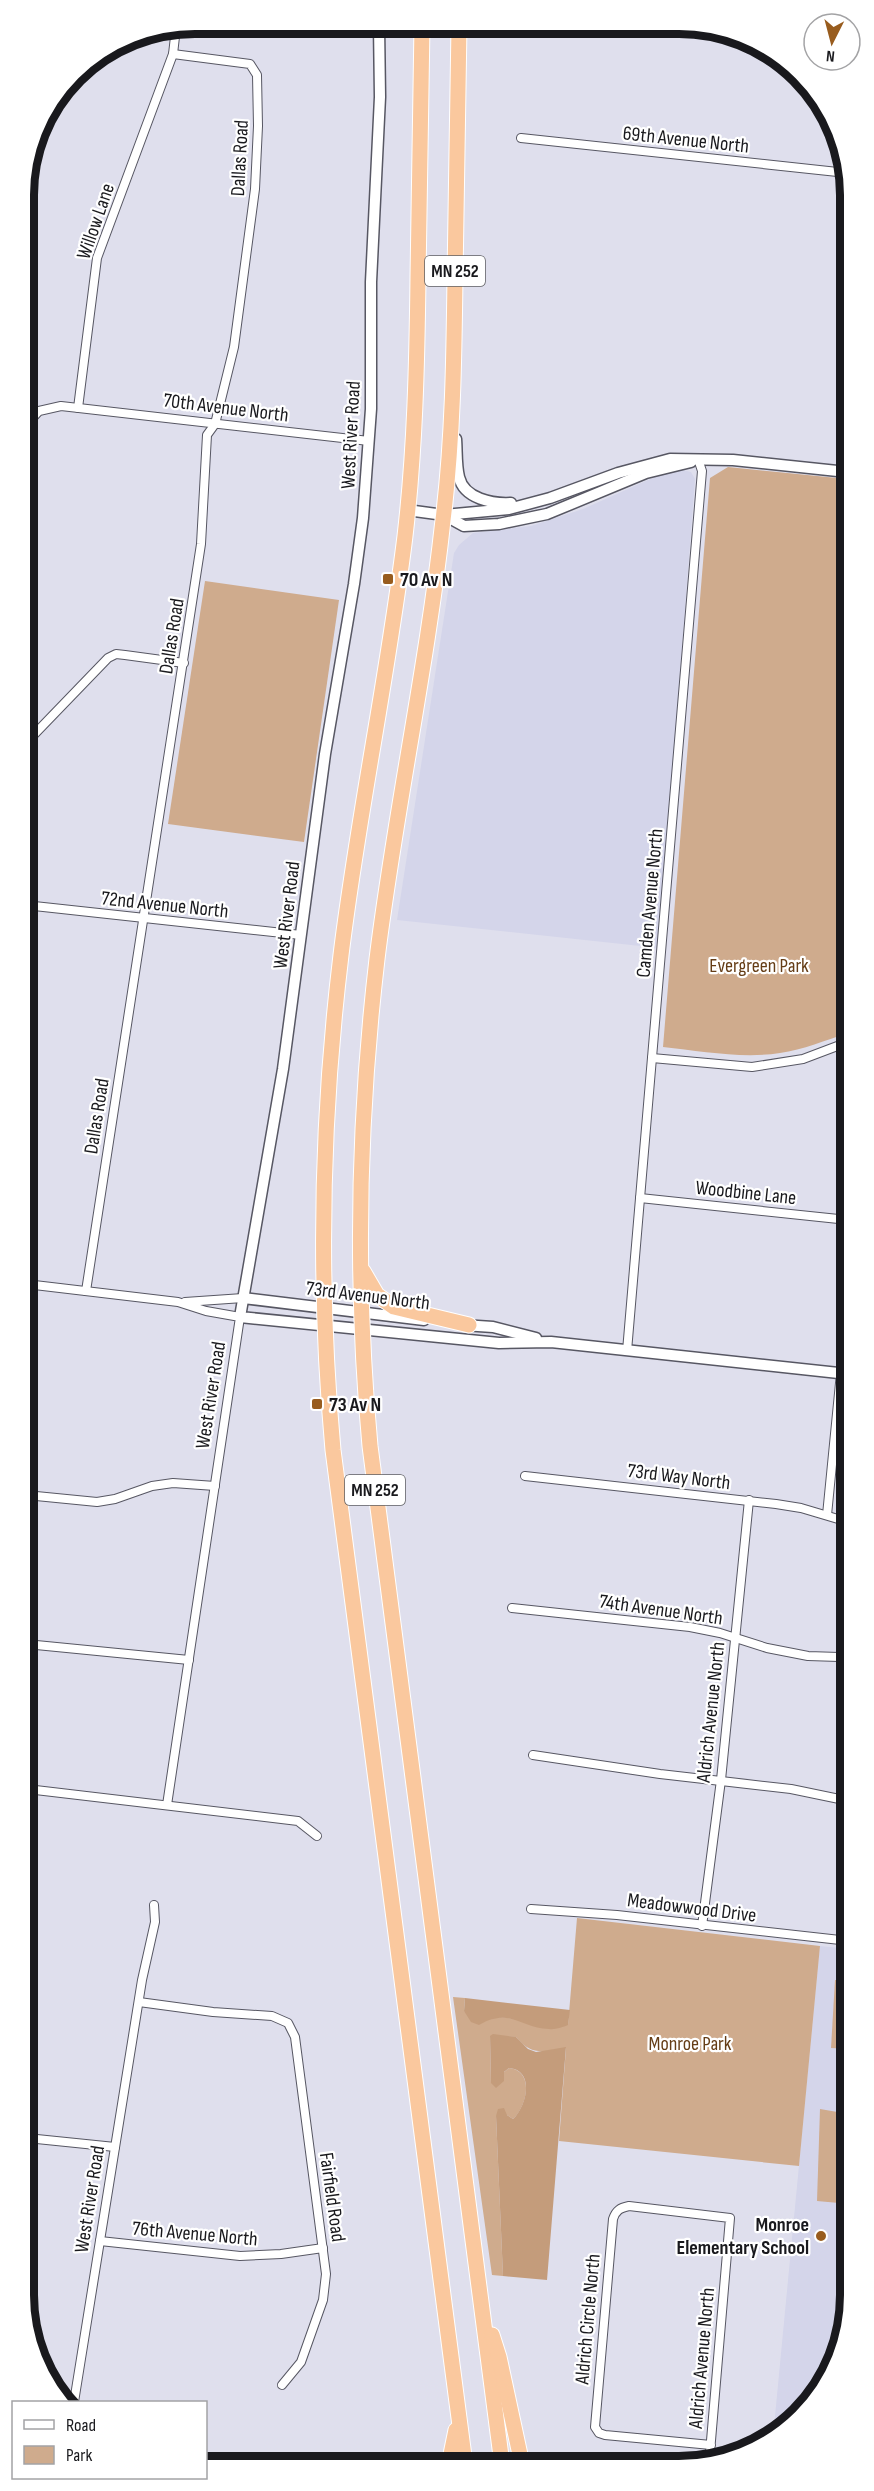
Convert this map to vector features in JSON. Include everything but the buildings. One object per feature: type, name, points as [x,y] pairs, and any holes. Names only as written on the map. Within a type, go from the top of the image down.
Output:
[{"type":"highway","name":"MN 252","points":[[422,34],[417,347],[407,510],[398,589],[347,906],[329,1068],[323,1192],[324,1327],[334,1462],[464,2456]]},
{"type":"highway","name":"MN 252","points":[[459,34],[452,404],[444,515],[376,970],[364,1106],[360,1190],[360,1262],[370,1446],[501,2456]]},
{"type":"highway","points":[[360,1262],[372,1290],[387,1303],[416,1314],[469,1325]]},
{"type":"highway","points":[[481,2297],[499,2357],[520,2456]]},
{"type":"highway","points":[[450,2456],[458,2415]]},
{"type":"street","name":"West River Road","points":[[167,1804],[240,1317],[283,1069],[326,745],[358,558],[369,441],[371,282],[380,97],[379,34]]},
{"type":"street","name":"Willow Lane","points":[[78,408],[97,258],[173,54],[175,36]]},
{"type":"street","name":"Dallas Road","points":[[86,1291],[201,544],[207,435],[214,424],[234,347],[255,189],[258,126],[257,75],[250,64],[173,54]]},
{"type":"street","name":"69th Avenue North","points":[[521,138],[838,172]]},
{"type":"street","points":[[452,404],[459,479],[472,495],[491,503],[550,498]]},
{"type":"street","points":[[35,415],[39,411],[61,406],[78,408]]},
{"type":"street","name":"70th Avenue North","points":[[78,408],[369,441]]},
{"type":"street","points":[[407,510],[444,515],[509,509],[550,498],[618,472],[670,459],[734,460],[840,471]]},
{"type":"street","points":[[444,515],[464,526],[499,524],[547,514],[646,473],[698,459]]},
{"type":"street","name":"Camden Avenue North","points":[[627,1351],[702,471],[698,459]]},
{"type":"street","points":[[35,734],[108,658],[116,654],[184,663]]},
{"type":"street","name":"72nd Avenue North","points":[[35,906],[301,935]]},
{"type":"street","points":[[652,1058],[724,1065],[768,1066],[802,1059],[840,1045]]},
{"type":"street","name":"Woodbine Lane","points":[[639,1198],[840,1219]]},
{"type":"street","name":"73rd Avenue North","points":[[34,1285],[178,1302],[243,1298],[508,1330],[550,1342]]},
{"type":"street","name":"73rd Avenue North","points":[[178,1302],[206,1311],[240,1317],[324,1327],[499,1342],[550,1342],[839,1373]]},
{"type":"street","points":[[827,1515],[839,1418]]},
{"type":"street","name":"73rd Way North","points":[[525,1476],[749,1500],[801,1508],[838,1519]]},
{"type":"street","points":[[34,1496],[97,1502],[163,1485],[184,1483],[215,1486]]},
{"type":"street","name":"Aldrich Avenue North","points":[[702,1926],[721,1780],[749,1500]]},
{"type":"street","name":"74th Avenue North","points":[[512,1608],[690,1627],[734,1637],[767,1648],[808,1656],[839,1657]]},
{"type":"street","points":[[34,1645],[189,1660]]},
{"type":"street","points":[[533,1755],[660,1774],[791,1789],[839,1799]]},
{"type":"street","points":[[34,1791],[167,1804],[298,1821],[317,1836]]},
{"type":"street","name":"West River Road","points":[[74,2401],[115,2147],[155,1922],[154,1905]]},
{"type":"street","name":"Meadowwood Drive","points":[[531,1909],[617,1915],[839,1940]]},
{"type":"street","name":"Fairfield Road","points":[[140,2002],[213,2012],[272,2016],[288,2023],[295,2037],[326,2274],[323,2300],[301,2362],[282,2385]]},
{"type":"street","points":[[34,2139],[115,2147]]},
{"type":"street","name":"Aldrich Circle North","points":[[711,2445],[605,2435],[599,2433],[595,2427],[595,2420],[615,2212],[628,2206],[730,2218]]},
{"type":"street","name":"Aldrich Avenue North","points":[[710,2453],[730,2218]]},
{"type":"street","name":"76th Avenue North","points":[[100,2241],[240,2256],[281,2254],[323,2248]]},
{"type":"shaded area","points":[[683,470],[691,472],[695,479],[659,948],[397,920],[454,553],[459,545],[473,533],[531,526],[583,509],[666,472]]},
{"type":"shaded area","name":"Monroe Elementary School","points":[[820,1946],[839,1948],[839,2306],[834,2337],[818,2376],[800,2402],[774,2425]]},
{"type":"shaded area","points":[[465,1998],[570,2010],[568,2025],[556,2029],[539,2028],[507,2018],[499,2018],[479,2025],[471,2022],[464,2011]]},
{"type":"shaded area","points":[[493,2034],[516,2037],[528,2049],[536,2052],[566,2047],[547,2280],[503,2276],[496,2116],[498,2109],[504,2108],[507,2115],[513,2119],[522,2106],[526,2089],[523,2075],[509,2068],[504,2072],[504,2081],[496,2088],[491,2083],[490,2036]]},
{"type":"green space","name":"Evergreen Park","points":[[728,467],[840,478],[840,1036],[797,1050],[766,1055],[722,1054],[663,1047],[710,478]]},
{"type":"green space","points":[[205,581],[339,600],[304,842],[168,824]]},
{"type":"green space","name":"Monroe Park","points":[[577,1918],[820,1946],[799,2166],[559,2141],[566,2048],[539,2051],[528,2048],[516,2037],[490,2036],[491,2083],[509,2068],[523,2075],[526,2090],[522,2106],[513,2119],[507,2115],[496,2116],[503,2276],[492,2275],[453,1997],[465,1998],[464,2011],[489,2019],[500,2017],[568,2025]]},
{"type":"green space","points":[[835,1980],[839,1980],[839,2048],[831,2048]]},
{"type":"green space","points":[[820,2109],[839,2112],[839,2203],[817,2201]]},
{"type":"place","name":"70 Av N","points":[[388,579]]},
{"type":"place","name":"73 Av N","points":[[317,1404]]},
{"type":"place","name":"Monroe Elementary School","points":[[821,2236]]}]
